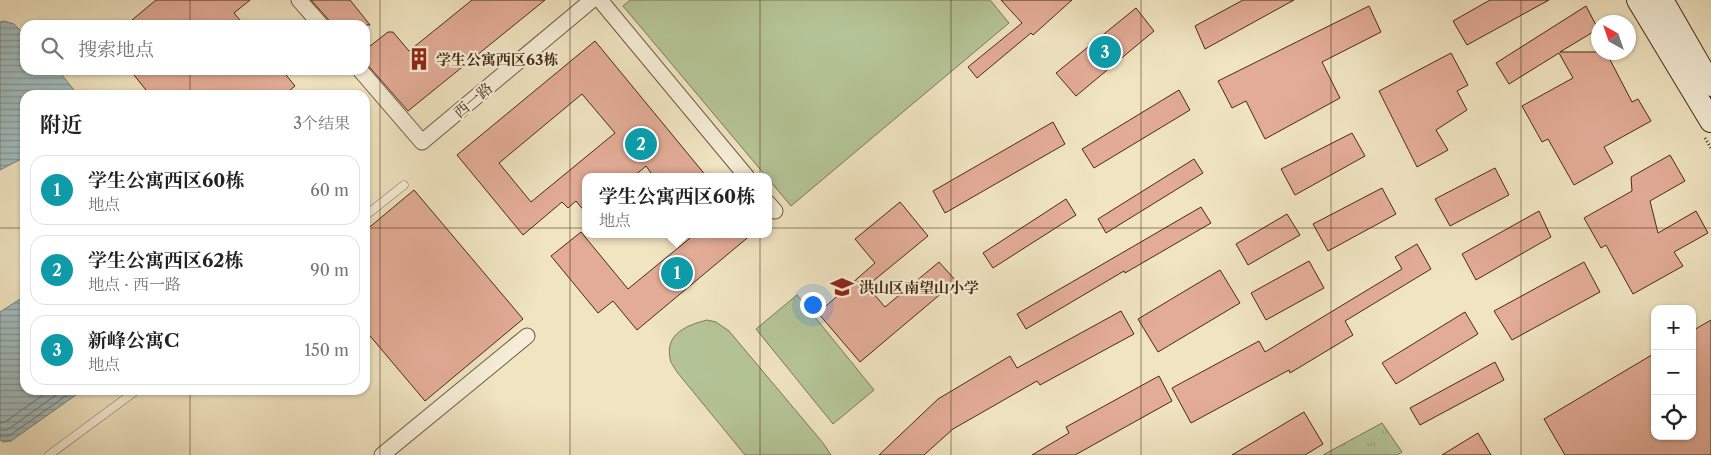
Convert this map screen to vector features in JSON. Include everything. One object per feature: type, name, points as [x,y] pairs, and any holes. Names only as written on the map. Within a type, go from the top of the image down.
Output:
[{"type":"main road","points":[[1638,0],[1711,121]]},
{"type":"main road","points":[[1662,0],[1710,80]]},
{"type":"street","points":[[299,0],[317,20]]},
{"type":"street","name":"西一路","points":[[364,75],[422,142],[592,0]]},
{"type":"street","points":[[600,0],[744,173]]},
{"type":"street","points":[[382,455],[527,336]]},
{"type":"lane","points":[[370,212],[404,185]]},
{"type":"lane","points":[[49,455],[130,395]]},
{"type":"green space","points":[[630,0],[990,0],[1009,23],[791,206],[772,183],[772,173],[763,173],[623,6]]},
{"type":"green space","points":[[797,295],[874,390],[833,424],[756,329]]},
{"type":"green space","points":[[707,320],[716,322],[729,331],[831,455],[745,455],[677,372],[670,360],[669,349],[674,336],[692,325]]},
{"type":"green space","points":[[1382,423],[1402,452],[1397,455],[1323,455]]},
{"type":"water","points":[[4,21],[14,24],[20,30],[20,75],[62,75],[74,90],[20,90],[20,160],[0,170],[0,22]]},
{"type":"water","points":[[20,299],[20,395],[76,395],[11,441],[3,442],[0,440],[0,312]]},
{"type":"building","points":[[156,0],[250,0],[234,13],[240,20],[132,20]]},
{"type":"building","points":[[311,0],[350,0],[366,20],[328,20]]},
{"type":"building","name":"学生公寓西区63栋","points":[[472,0],[545,0],[408,111],[370,68],[370,46],[388,32],[393,32],[409,51]]},
{"type":"building","points":[[1001,0],[1072,0],[1033,35],[1031,33],[977,78],[968,67],[1022,23]]},
{"type":"building","points":[[1243,0],[1294,0],[1205,49],[1195,26]]},
{"type":"building","points":[[1490,0],[1549,0],[1467,45],[1453,21]]},
{"type":"building","points":[[1369,6],[1381,32],[1322,62],[1340,98],[1265,139],[1246,101],[1232,108],[1218,81]]},
{"type":"building","points":[[1586,6],[1591,16],[1591,33],[1560,52],[1591,52],[1591,60],[1610,60],[1632,102],[1638,99],[1651,121],[1604,147],[1613,163],[1574,185],[1548,139],[1542,142],[1522,106],[1573,78],[1559,53],[1509,84],[1496,63]]},
{"type":"building","points":[[1136,8],[1154,31],[1076,96],[1056,73]]},
{"type":"building","points":[[595,41],[704,173],[651,173],[646,166],[638,173],[582,173],[582,208],[576,201],[568,208],[562,202],[523,235],[457,155]],"holes":[[[582,94],[615,133],[531,202],[499,163]]]},
{"type":"building","points":[[1451,53],[1468,85],[1457,91],[1467,110],[1436,130],[1448,150],[1417,167],[1379,91]]},
{"type":"building","points":[[134,75],[286,75],[295,86],[290,90],[146,90]]},
{"type":"building","points":[[1179,90],[1190,110],[1094,168],[1082,149]]},
{"type":"building","points":[[1053,122],[1065,144],[945,213],[933,191]]},
{"type":"building","points":[[1352,133],[1365,156],[1295,195],[1281,169]]},
{"type":"building","points":[[1670,155],[1685,181],[1650,201],[1658,233],[1696,211],[1708,233],[1674,252],[1683,266],[1633,294],[1606,245],[1601,248],[1584,218],[1632,191],[1631,177]]},
{"type":"building","points":[[1194,159],[1203,173],[1106,233],[1098,219]]},
{"type":"building","points":[[1495,168],[1509,195],[1450,226],[1435,199]]},
{"type":"building","points":[[1382,188],[1396,214],[1328,251],[1313,224]]},
{"type":"building","points":[[414,190],[523,319],[425,401],[370,336],[370,227]]},
{"type":"building","points":[[1066,199],[1076,215],[993,268],[983,253]]},
{"type":"building","points":[[900,202],[928,236],[867,286],[885,307],[939,262],[956,281],[860,362],[818,313],[875,263],[855,239]]},
{"type":"building","points":[[1201,207],[1211,223],[1125,273],[1124,271],[1026,329],[1017,314]]},
{"type":"building","points":[[1539,211],[1551,237],[1476,280],[1462,254]]},
{"type":"building","points":[[1287,214],[1300,235],[1248,265],[1236,244]]},
{"type":"building","points":[[581,232],[582,238],[586,238],[628,289],[690,238],[747,238],[637,330],[613,301],[598,313],[551,256]]},
{"type":"building","points":[[1417,244],[1431,269],[1345,321],[1353,335],[1290,373],[1289,370],[1191,423],[1172,388],[1259,341],[1265,352],[1402,269],[1395,257]]},
{"type":"building","points":[[1309,261],[1324,288],[1266,320],[1251,293]]},
{"type":"building","points":[[1584,262],[1600,292],[1512,340],[1494,311]]},
{"type":"building","points":[[1220,270],[1240,303],[1158,352],[1138,319]]},
{"type":"building","points":[[1121,311],[1134,334],[1040,385],[1037,381],[953,429],[924,455],[879,455],[938,399],[1010,356],[1017,368]]},
{"type":"building","points":[[1465,312],[1478,334],[1396,384],[1382,363]]},
{"type":"building","points":[[1711,320],[1711,455],[1565,455],[1544,419],[1651,355],[1651,440],[1696,440],[1696,329]]},
{"type":"building","points":[[1495,362],[1504,380],[1420,425],[1410,408]]},
{"type":"building","points":[[1159,376],[1172,401],[1075,455],[1032,455],[1069,433],[1066,427]]},
{"type":"building","points":[[1304,412],[1323,444],[1305,455],[1232,455]]},
{"type":"building","points":[[1478,433],[1491,455],[1442,455]]},
{"type":"place","name":"新峰公寓C","points":[[1105,52]]},
{"type":"place","name":"学生公寓西区63栋","points":[[419,59]]},
{"type":"place","name":"学生公寓西区62栋","points":[[641,144]]},
{"type":"place","name":"学生公寓西区60栋","points":[[677,273]]},
{"type":"place","name":"洪山区南望山小学","points":[[842,287]]}]
